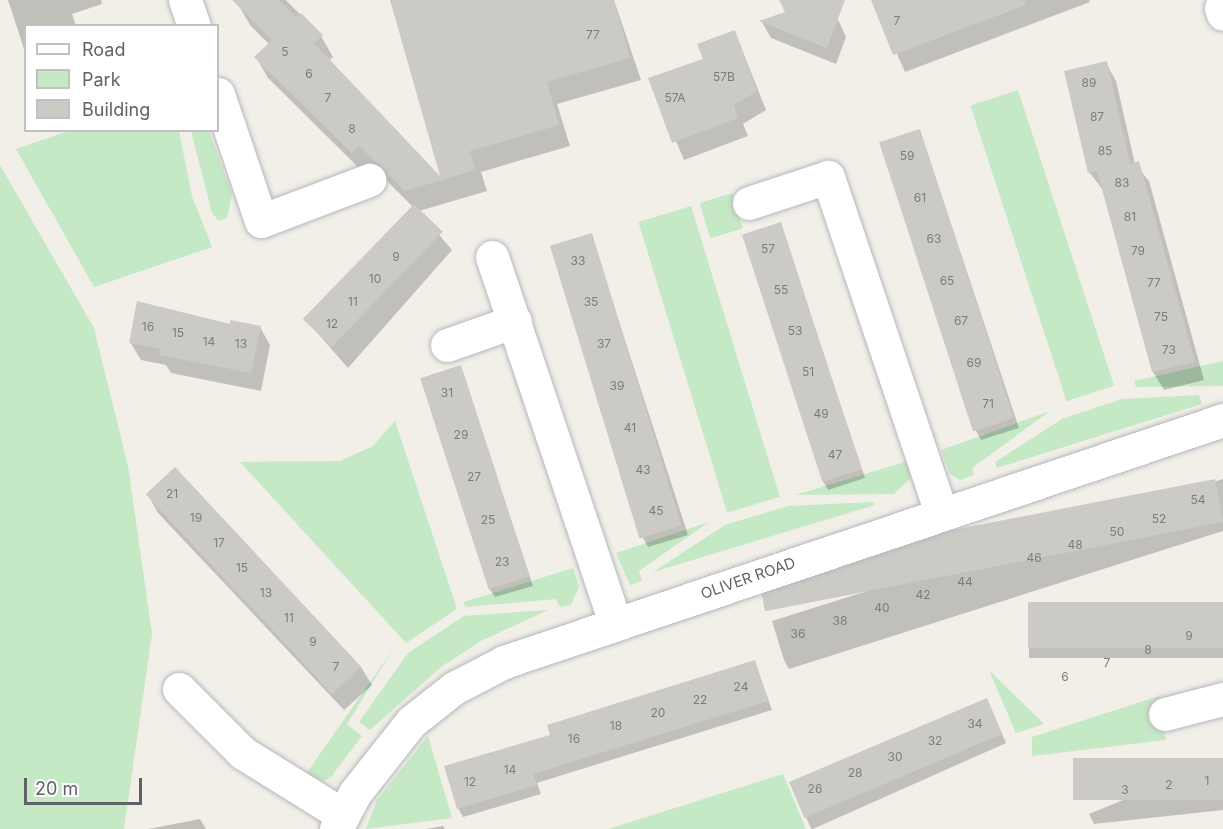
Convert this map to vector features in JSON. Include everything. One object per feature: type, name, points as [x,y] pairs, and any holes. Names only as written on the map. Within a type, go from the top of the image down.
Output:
[{"type":"street","points":[[185,0],[193,24]]},
{"type":"street","points":[[219,97],[261,221],[369,180]]},
{"type":"street","points":[[749,203],[828,177],[941,512]]},
{"type":"street","points":[[492,257],[615,623]]},
{"type":"street","points":[[447,345],[514,321]]},
{"type":"street","name":"OLIVER ROAD","points":[[340,822],[387,748],[454,688],[504,662],[941,512],[1223,420]]},
{"type":"street","points":[[179,689],[243,753],[340,822]]},
{"type":"street","points":[[1166,714],[1223,699]]},
{"type":"green space","points":[[1018,90],[1114,386],[1067,401],[970,105]]},
{"type":"green space","points":[[66,132],[179,132],[192,196],[212,247],[94,287],[16,149]]},
{"type":"green space","points":[[191,132],[209,132],[232,194],[227,218],[219,221],[212,213]]},
{"type":"green space","points":[[0,165],[94,328],[128,466],[152,634],[124,829],[0,829]]},
{"type":"green space","points":[[732,193],[743,228],[710,238],[699,203]]},
{"type":"green space","points":[[691,206],[780,497],[727,513],[638,222]]},
{"type":"green space","points":[[1223,361],[1223,386],[1136,387],[1134,381]]},
{"type":"green space","points":[[1199,395],[1202,404],[997,468],[995,462],[1062,419],[1122,399]]},
{"type":"green space","points":[[1050,411],[972,468],[974,475],[960,480],[950,474],[941,450]]},
{"type":"green space","points":[[395,421],[457,609],[406,643],[240,462],[340,461],[373,446]]},
{"type":"green space","points":[[908,461],[911,478],[894,494],[795,495]]},
{"type":"green space","points":[[873,502],[875,505],[653,572],[725,525],[788,506]]},
{"type":"green space","points":[[709,522],[639,571],[642,581],[630,585],[616,553]]},
{"type":"green space","points":[[573,568],[579,587],[571,605],[560,607],[556,599],[465,607],[464,602]]},
{"type":"green space","points":[[548,610],[481,641],[441,667],[370,730],[359,722],[408,653],[464,616]]},
{"type":"green space","points":[[394,648],[347,724],[362,736],[331,777],[324,781],[306,774]]},
{"type":"green space","points":[[989,670],[1044,724],[1016,733]]},
{"type":"green space","points":[[1159,696],[1166,740],[1032,756],[1032,737]]},
{"type":"green space","points":[[428,736],[452,818],[366,829],[377,800]]},
{"type":"green space","points":[[783,774],[806,829],[608,829]]},
{"type":"building","points":[[232,0],[278,0],[296,17],[301,13],[323,35],[314,43],[440,176],[390,0],[614,0],[630,58],[547,82],[559,125],[470,151],[476,170],[405,191],[359,146],[352,153],[254,57],[272,40]]},
{"type":"building","points":[[779,0],[845,0],[827,48],[759,21],[785,12]]},
{"type":"building","points":[[871,0],[1025,0],[1026,5],[893,55]]},
{"type":"building","points":[[735,30],[757,91],[734,105],[738,118],[672,143],[648,78],[703,59],[697,44]]},
{"type":"building","points":[[1107,61],[1130,164],[1139,161],[1195,362],[1152,372],[1097,171],[1088,173],[1064,71]]},
{"type":"building","points":[[920,129],[1014,418],[973,431],[879,142]]},
{"type":"building","points":[[414,204],[443,232],[332,347],[303,319]]},
{"type":"building","points":[[781,222],[861,469],[822,482],[742,235]]},
{"type":"building","points":[[592,233],[681,526],[639,538],[550,246]]},
{"type":"building","points":[[137,301],[230,324],[230,320],[261,326],[251,373],[159,355],[160,349],[129,343]]},
{"type":"building","points":[[461,365],[530,576],[489,589],[420,378]]},
{"type":"building","points":[[175,467],[361,667],[332,694],[146,494]]},
{"type":"building","points":[[1215,479],[1223,522],[765,611],[757,568]]},
{"type":"building","points":[[1028,602],[1223,602],[1223,648],[1028,648]]},
{"type":"building","points":[[755,660],[768,701],[533,774],[537,785],[457,809],[444,766],[550,735],[547,725]]},
{"type":"building","points":[[987,698],[1002,734],[804,818],[789,782]]},
{"type":"building","points":[[1073,758],[1223,758],[1223,800],[1073,800]]}]
